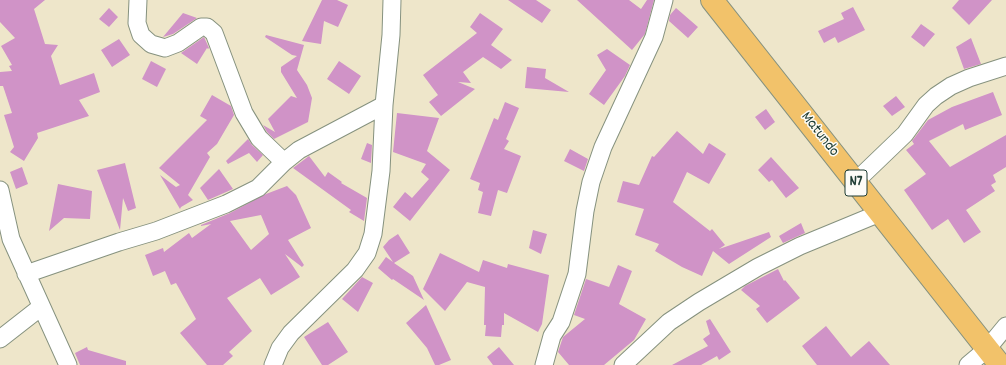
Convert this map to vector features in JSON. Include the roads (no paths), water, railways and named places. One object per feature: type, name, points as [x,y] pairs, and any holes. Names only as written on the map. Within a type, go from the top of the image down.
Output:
[{"type":"main road","name":"Matundo","points":[[712,0],[993,357]]},
{"type":"street","points":[[138,0],[137,23],[141,35],[151,44],[165,48],[178,43],[201,27],[207,27],[214,32],[244,113],[259,138],[284,162]]},
{"type":"street","points":[[273,365],[280,348],[291,333],[355,270],[367,253],[373,234],[381,171],[384,104],[391,35],[392,0]]},
{"type":"street","points":[[544,365],[552,336],[561,322],[577,274],[585,211],[591,182],[603,147],[654,37],[664,0]]},
{"type":"street","points":[[855,182],[905,134],[919,114],[936,96],[951,86],[969,78],[1006,66]]},
{"type":"street","points":[[26,274],[156,231],[226,204],[258,188],[284,162],[299,150],[384,104]]},
{"type":"street","points":[[0,190],[11,239],[68,365]]},
{"type":"street","points":[[623,365],[669,322],[758,267],[800,246],[880,213]]},
{"type":"street","points":[[0,339],[41,307]]},
{"type":"street","points":[[968,365],[993,357],[1006,326]]}]
